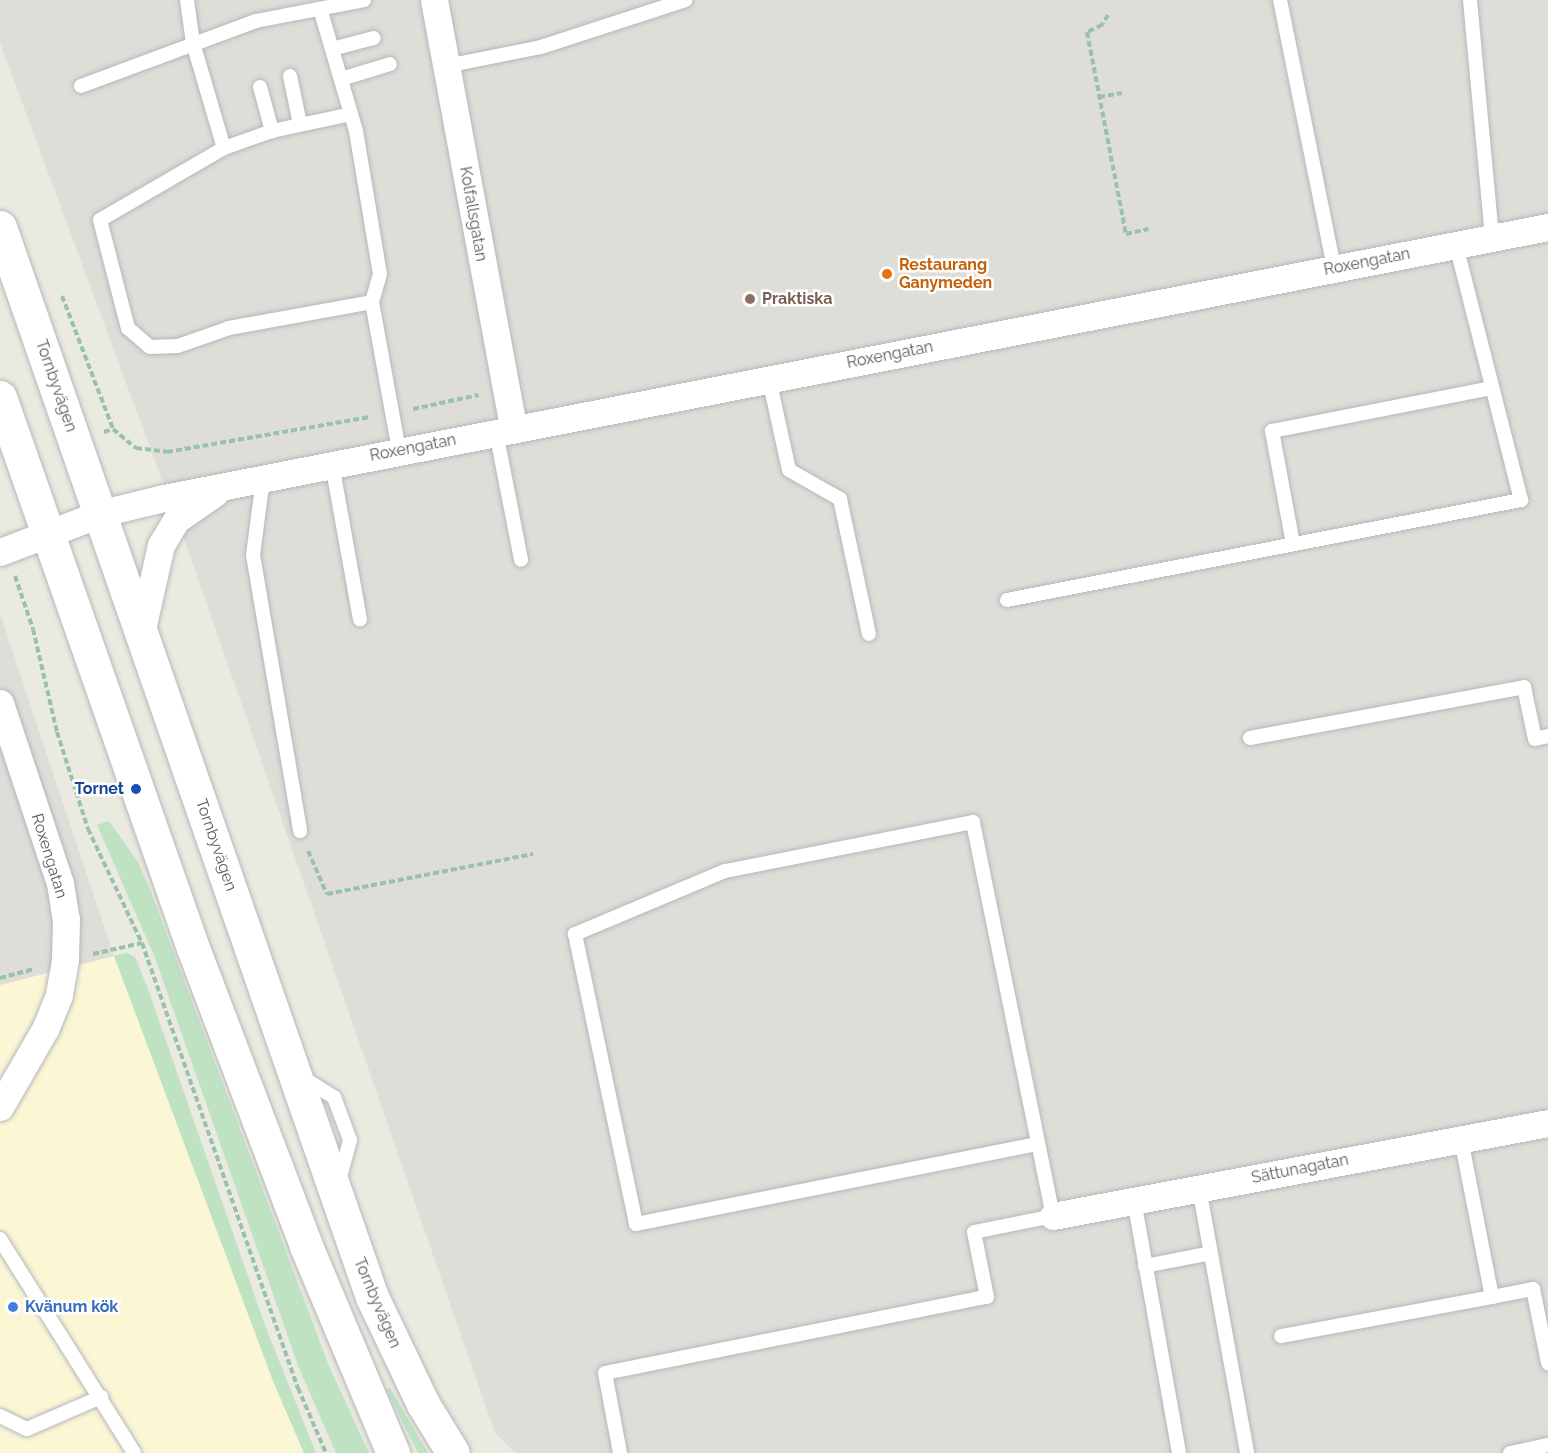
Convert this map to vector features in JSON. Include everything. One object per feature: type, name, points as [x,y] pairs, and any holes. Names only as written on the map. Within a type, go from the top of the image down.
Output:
[{"type":"main road","name":"Tornbyvägen","points":[[0,227],[102,513],[335,1198],[372,1297],[423,1404],[453,1453]]},
{"type":"main road","points":[[0,397],[193,948],[306,1246],[387,1439],[399,1453]]},
{"type":"street","name":"Kolfallsgatan","points":[[434,0],[506,390],[504,430]]},
{"type":"street","name":"Roxengatan","points":[[3,551],[102,513],[232,484],[1548,227]]},
{"type":"street","name":"Roxengatan","points":[[142,629],[153,568],[176,520],[201,500],[232,484]]},
{"type":"street","name":"Roxengatan","points":[[0,703],[60,883],[66,919],[65,960],[59,995],[45,1029],[0,1107]]},
{"type":"street","name":"Sättunagatan","points":[[1053,1216],[1548,1123]]},
{"type":"lane","points":[[187,0],[193,43],[224,148]]},
{"type":"lane","points":[[81,86],[256,21],[321,12],[364,0]]},
{"type":"lane","points":[[446,66],[541,47],[686,0]]},
{"type":"lane","points":[[1280,0],[1334,269]]},
{"type":"lane","points":[[1470,0],[1492,238]]},
{"type":"lane","points":[[321,12],[351,114],[380,274],[372,302],[399,451]]},
{"type":"lane","points":[[332,49],[374,38]]},
{"type":"lane","points":[[341,79],[390,64]]},
{"type":"lane","points":[[290,76],[300,124]]},
{"type":"lane","points":[[260,87],[272,131]]},
{"type":"lane","points":[[351,114],[272,131],[224,148],[100,219],[128,328],[150,347],[178,346],[229,327],[372,302]]},
{"type":"lane","points":[[1007,600],[1521,500],[1456,245]]},
{"type":"lane","points":[[769,379],[789,470],[840,499],[869,634]]},
{"type":"lane","points":[[1293,544],[1272,431],[1492,388]]},
{"type":"lane","points":[[504,430],[521,560]]},
{"type":"lane","points":[[333,464],[360,619]]},
{"type":"lane","points":[[263,478],[252,555],[300,831]]},
{"type":"lane","points":[[1250,738],[1524,687],[1535,739],[1548,736]]},
{"type":"lane","points":[[620,1453],[605,1373],[987,1297],[974,1232],[1053,1216],[973,822],[725,871],[576,934],[636,1224],[1038,1144]]},
{"type":"lane","points":[[1461,1139],[1492,1297]]},
{"type":"lane","points":[[1199,1188],[1247,1453]]},
{"type":"lane","points":[[1134,1200],[1179,1453]]},
{"type":"lane","points":[[0,1239],[101,1396],[134,1453]]},
{"type":"lane","points":[[1145,1266],[1211,1252]]},
{"type":"lane","points":[[1281,1336],[1533,1289],[1548,1363]]},
{"type":"lane","points":[[0,1416],[27,1429],[101,1396]]},
{"type":"lane","points":[[1510,1453],[1548,1445]]},
{"type":"path","points":[[1108,15],[1102,24],[1087,32],[1099,97],[1125,234],[1148,229]]},
{"type":"path","points":[[1099,97],[1122,93]]},
{"type":"path","points":[[62,296],[113,429],[136,448],[167,452],[506,390]]},
{"type":"path","points":[[76,442],[113,429]]},
{"type":"path","points":[[3,551],[33,628],[57,732],[87,829],[142,943],[298,1388],[326,1453]]},
{"type":"path","points":[[300,831],[327,894],[533,854]]},
{"type":"path","points":[[65,960],[142,943]]},
{"type":"shaded area","points":[[0,0],[1548,0],[1548,1453],[515,1453],[495,1433],[188,550],[0,43]]},
{"type":"shaded area","points":[[0,613],[114,956],[0,985]]},
{"type":"shaded area","points":[[114,956],[273,1381],[304,1453],[0,1453],[0,985]]},
{"type":"green space","points":[[109,821],[138,862],[149,887],[329,1366],[369,1453],[336,1453],[299,1368],[155,958],[97,825]]},
{"type":"green space","points":[[127,953],[135,957],[148,989],[266,1328],[316,1453],[304,1453],[273,1381],[114,956]]},
{"type":"green space","points":[[390,1388],[428,1453],[418,1453],[386,1389]]},
{"type":"place","name":"Restaurang Ganymeden","points":[[887,274]]},
{"type":"place","name":"Praktiska","points":[[750,299]]},
{"type":"place","name":"Tornet","points":[[136,789]]},
{"type":"place","name":"Kvänum kök","points":[[13,1307]]}]
